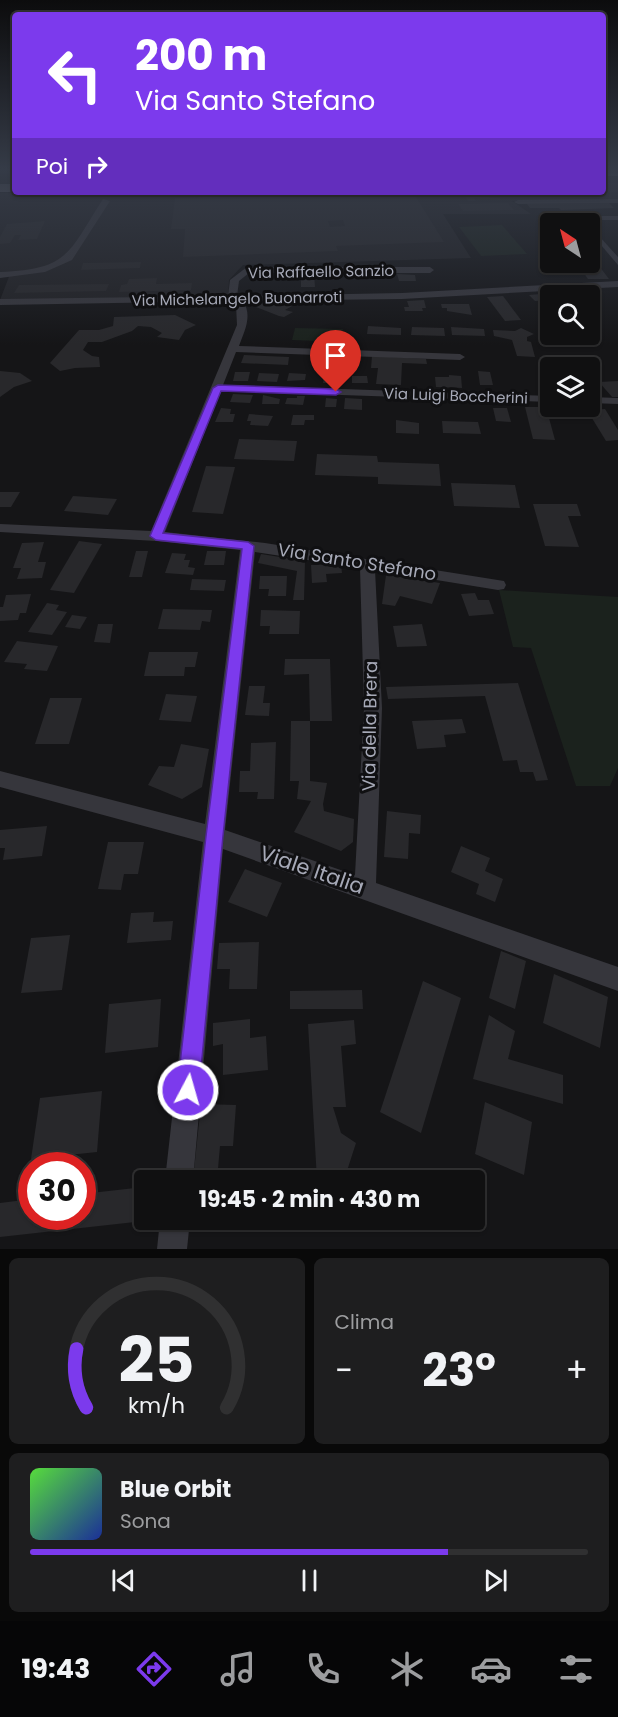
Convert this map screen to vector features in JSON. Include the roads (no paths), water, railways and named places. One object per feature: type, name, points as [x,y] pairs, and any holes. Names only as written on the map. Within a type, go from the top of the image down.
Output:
[{"type":"street","points":[[0,275],[37,272],[64,262],[88,228]]},
{"type":"street","points":[[600,240],[618,262]]},
{"type":"street","name":"Via Raffaello Sanzio","points":[[232,299],[234,280],[247,270],[430,270]]},
{"type":"street","name":"Via Michelangelo Buonarroti","points":[[0,302],[402,296],[618,284]]},
{"type":"street","points":[[156,536],[242,325],[242,305],[240,301],[232,299]]},
{"type":"street","points":[[233,349],[460,357]]},
{"type":"street","name":"Via Luigi Boccherini","points":[[218,388],[540,399]]},
{"type":"street","points":[[600,400],[618,401]]},
{"type":"street","name":"Via Santo Stefano","points":[[0,528],[156,536],[248,546],[498,585]]},
{"type":"street","points":[[180,1170],[214,836],[248,546]]},
{"type":"street","name":"Via della Brera","points":[[365,889],[373,708],[367,564]]},
{"type":"street","name":"Viale Italia","points":[[0,779],[214,836],[618,979]]},
{"type":"street","points":[[172,1249],[174,1230]]}]
